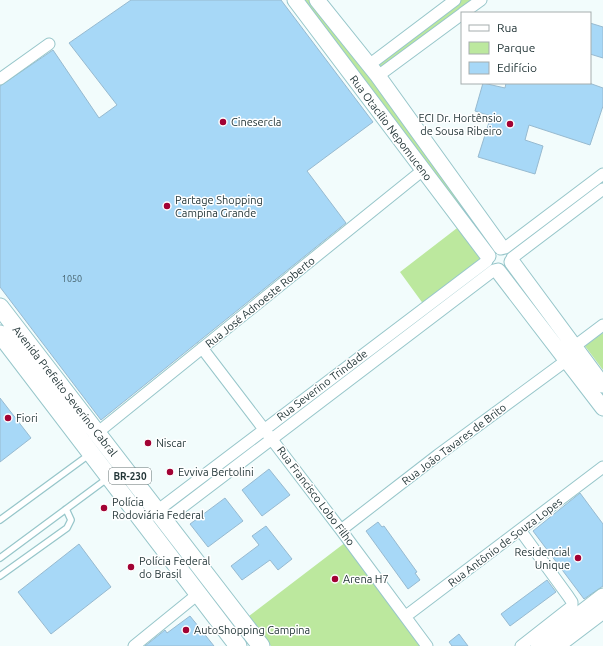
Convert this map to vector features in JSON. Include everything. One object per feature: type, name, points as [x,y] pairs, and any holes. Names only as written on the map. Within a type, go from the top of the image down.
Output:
[{"type":"main road","name":"Avenida Prefeito Severino Cabral","points":[[0,307],[260,646]]},
{"type":"main road","name":"Avenida Prefeito Severino Cabral","points":[[0,334],[5,348],[109,478],[238,646]]},
{"type":"street","name":"Rua Otacílio Nepomuceno","points":[[295,0],[423,170],[492,265],[568,360],[603,408]]},
{"type":"street","name":"Rua Otacílio Nepomuceno","points":[[316,0],[373,70],[603,385]]},
{"type":"street","points":[[373,70],[455,0]]},
{"type":"street","points":[[463,12],[480,0]]},
{"type":"street","points":[[373,70],[461,14]]},
{"type":"street","points":[[0,79],[49,44]]},
{"type":"street","name":"Rua José Adnoeste Roberto","points":[[97,433],[423,170]]},
{"type":"street","points":[[507,254],[603,174]]},
{"type":"street","points":[[507,254],[603,189]]},
{"type":"street","points":[[494,248],[507,254],[508,268],[492,265],[494,248]]},
{"type":"street","name":"Rua Severino Trindade","points":[[161,516],[221,462],[264,429],[492,265]]},
{"type":"street","name":"Rua Severino Trindade","points":[[161,516],[229,471],[272,439],[492,265]]},
{"type":"street","points":[[575,346],[603,325]]},
{"type":"street","name":"Rua Francisco Lobo Filho","points":[[202,348],[342,530],[427,646]]},
{"type":"street","name":"Rua João Tavares de Brito","points":[[342,530],[438,456],[568,360]]},
{"type":"street","points":[[221,462],[229,471]]},
{"type":"street","name":"Rua Antônio de Souza Lopes","points":[[406,616],[523,534],[603,467]]},
{"type":"street","points":[[521,646],[572,606],[572,602],[523,534]]},
{"type":"street","points":[[134,646],[198,594]]},
{"type":"street","points":[[538,646],[603,596]]},
{"type":"street","points":[[557,646],[603,611]]},
{"type":"lane","points":[[0,520],[90,454]]},
{"type":"lane","points":[[0,558],[109,478]]},
{"type":"lane","points":[[0,576],[67,528],[71,520],[66,509]]},
{"type":"green space","points":[[301,0],[312,0],[498,245],[490,250]]},
{"type":"green space","points":[[457,0],[476,0],[377,73],[370,65]]},
{"type":"green space","points":[[461,225],[486,257],[424,305],[400,272]]},
{"type":"green space","points":[[603,333],[603,370],[585,346]]},
{"type":"green space","name":"Arena H7","points":[[346,542],[422,646],[271,646],[249,616]]},
{"type":"building","name":"Partage Shopping Campina Grande","points":[[131,0],[281,0],[373,122],[307,171],[346,223],[101,420],[0,287],[0,86],[53,50],[99,118],[117,105],[69,43]]},
{"type":"building","points":[[591,23],[603,27],[603,58],[591,54]]},
{"type":"building","points":[[483,84],[505,88],[506,84],[591,84],[603,88],[603,106],[590,145],[529,125],[525,140],[543,146],[535,174],[478,157],[491,116],[475,111]]},
{"type":"building","name":"Fiori","points":[[0,398],[31,438],[0,462]]},
{"type":"building","points":[[269,469],[290,495],[262,516],[242,490]]},
{"type":"building","name":"Residencial Unique","points":[[580,493],[603,524],[603,586],[584,599],[533,531]]},
{"type":"building","points":[[225,498],[243,521],[208,547],[190,524]]},
{"type":"building","points":[[378,522],[382,527],[384,526],[417,572],[415,573],[420,580],[408,589],[366,531]]},
{"type":"building","points":[[266,526],[292,559],[278,570],[270,560],[242,580],[231,566],[259,545],[252,536]]},
{"type":"building","points":[[79,544],[111,587],[51,634],[18,592]]},
{"type":"building","points":[[547,580],[556,592],[510,626],[501,614]]},
{"type":"building","name":"AutoShopping Campina","points":[[190,616],[214,646],[145,646],[165,630],[167,633]]},
{"type":"building","points":[[459,634],[468,646],[452,646],[449,642]]},
{"type":"place","name":"Cinesercla","points":[[223,122]]},
{"type":"place","name":"ECI Dr. Hortênsio de Sousa Ribeiro","points":[[510,124]]},
{"type":"place","name":"Partage Shopping Campina Grande","points":[[167,206]]},
{"type":"place","name":"Fiori","points":[[8,418]]},
{"type":"place","name":"Niscar","points":[[148,443]]},
{"type":"place","name":"Evviva Bertolini","points":[[170,472]]},
{"type":"place","name":"Polícia Rodoviária Federal","points":[[104,508]]},
{"type":"place","name":"Residencial Unique","points":[[578,558]]},
{"type":"place","name":"Polícia Federal do Brasil","points":[[131,567]]},
{"type":"place","name":"Arena H7","points":[[335,579]]},
{"type":"place","name":"AutoShopping Campina","points":[[186,630]]}]
